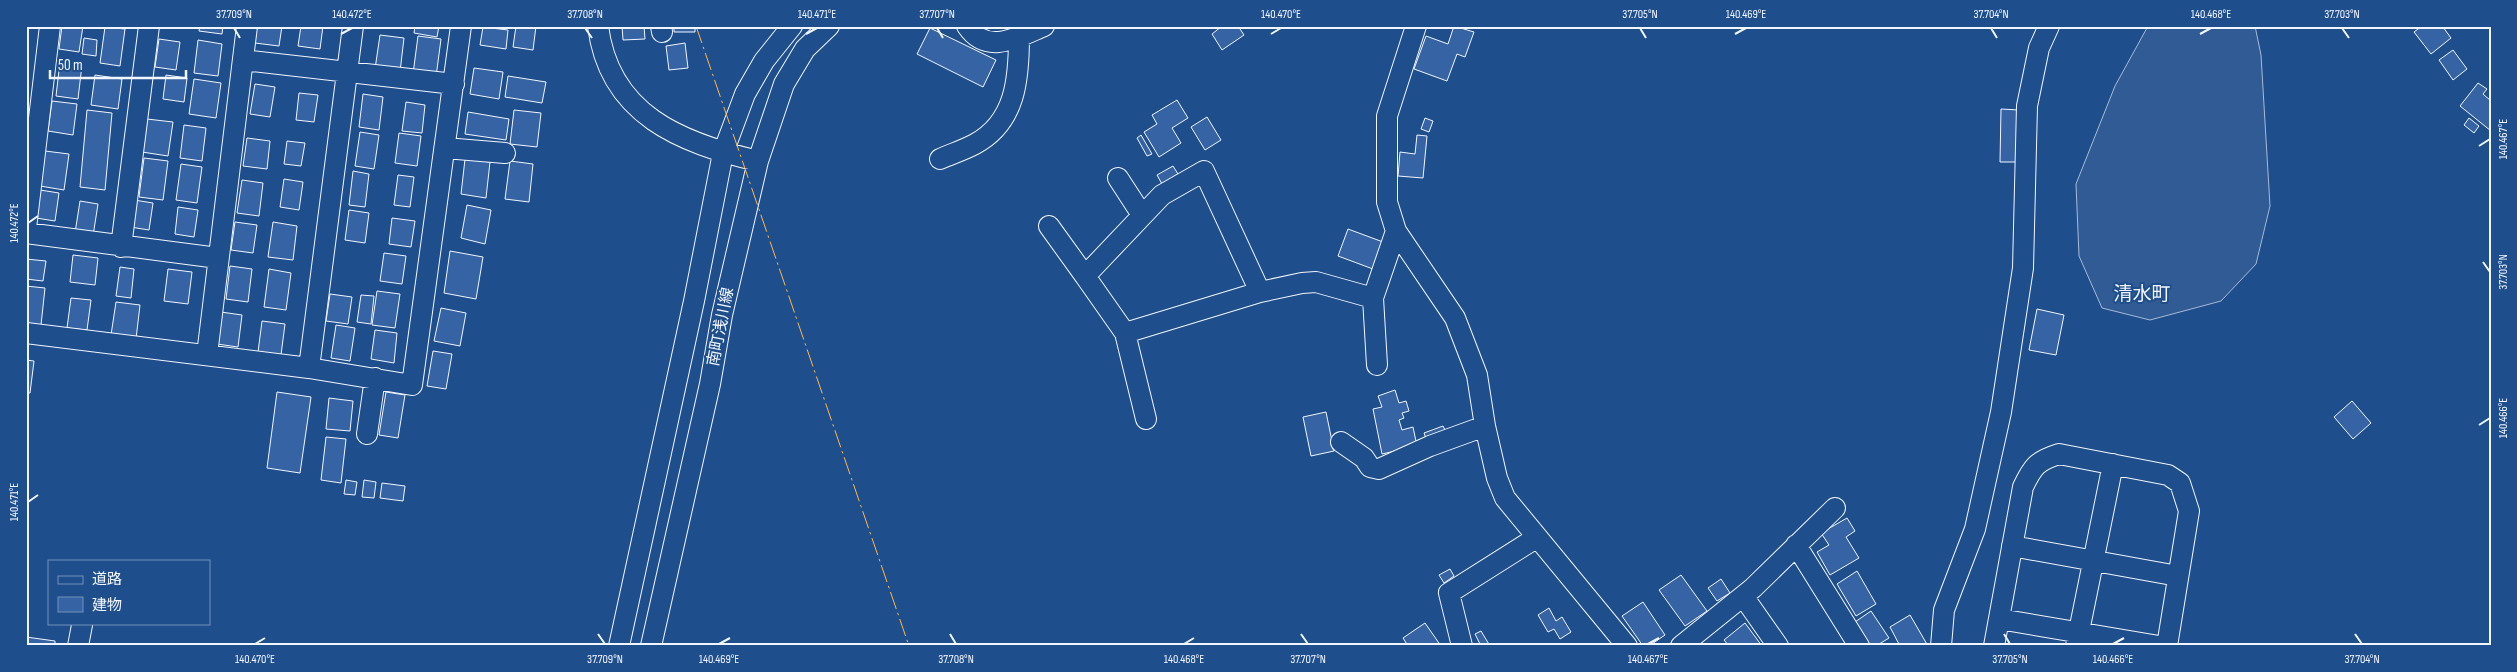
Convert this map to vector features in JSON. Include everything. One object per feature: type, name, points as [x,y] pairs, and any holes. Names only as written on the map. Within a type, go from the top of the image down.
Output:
[{"type":"street","points":[[26,228],[50,26]]},
{"type":"street","points":[[121,247],[149,26]]},
{"type":"street","points":[[207,355],[247,26]]},
{"type":"street","points":[[309,368],[353,26]]},
{"type":"street","points":[[26,333],[309,368],[412,385],[461,26]]},
{"type":"street","points":[[598,26],[609,68],[624,96],[653,120],[689,141],[722,153],[758,161]]},
{"type":"street","name":"南町浅川線","points":[[618,646],[694,301],[722,153],[745,94],[764,62],[792,26]]},
{"type":"street","name":"南町浅川線","points":[[651,646],[710,384],[722,315],[758,161],[784,84],[805,49],[829,26]]},
{"type":"street","points":[[968,26],[975,37],[982,41],[1000,42],[1044,26]]},
{"type":"street","points":[[1416,26],[1387,116],[1387,202],[1396,231],[1455,318],[1477,375],[1496,478],[1505,498],[1536,538],[1627,646]]},
{"type":"street","points":[[1941,646],[1944,610],[1975,529],[2001,412],[2023,268],[2027,106],[2039,48],[2049,26]]},
{"type":"street","points":[[940,159],[975,144],[999,126],[1014,94],[1019,72],[1019,36]]},
{"type":"street","points":[[243,60],[454,84]]},
{"type":"street","points":[[445,148],[505,153]]},
{"type":"street","points":[[1085,276],[1162,195],[1204,171],[1260,292]]},
{"type":"street","points":[[1118,178],[1142,215]]},
{"type":"street","points":[[1049,226],[1126,333],[1146,419]]},
{"type":"street","points":[[1377,365],[1373,298],[1396,231]]},
{"type":"street","points":[[26,233],[121,247],[218,258]]},
{"type":"street","points":[[1126,333],[1260,292],[1316,282],[1373,298]]},
{"type":"street","points":[[367,434],[375,378]]},
{"type":"street","points":[[1341,442],[1364,458],[1370,467],[1379,469],[1430,446],[1485,426]]},
{"type":"street","points":[[1994,646],[2023,487],[2032,469],[2043,459],[2060,454],[2168,475],[2180,483],[2189,511],[2167,646]]},
{"type":"street","points":[[2077,639],[2114,464]]},
{"type":"street","points":[[1681,646],[1743,596],[1834,508]]},
{"type":"street","points":[[1462,646],[1449,594],[1536,538]]},
{"type":"street","points":[[1796,545],[1859,646]]},
{"type":"street","points":[[2012,546],[2178,576]]},
{"type":"street","points":[[1743,596],[1778,646]]},
{"type":"street","points":[[1999,618],[2077,639],[2159,646]]},
{"type":"street","points":[[78,646],[82,625]]},
{"type":"shaded area","points":[[2148,26],[2255,26],[2261,55],[2270,206],[2256,264],[2221,301],[2150,320],[2102,308],[2079,256],[2076,184],[2115,86]]},
{"type":"building","points":[[62,26],[83,26],[79,52],[59,49]]},
{"type":"building","points":[[200,26],[223,26],[222,34],[199,31]]},
{"type":"building","points":[[257,26],[282,26],[279,46],[255,43]]},
{"type":"building","points":[[301,26],[323,26],[320,49],[298,46]]},
{"type":"building","points":[[415,26],[439,26],[437,37],[414,33]]},
{"type":"building","points":[[516,26],[536,26],[533,50],[513,47]]},
{"type":"building","points":[[622,26],[644,26],[645,39],[623,40]]},
{"type":"building","points":[[674,26],[695,26],[695,32],[674,32]]},
{"type":"building","points":[[1222,26],[1241,26],[1240,29],[1244,35],[1222,50],[1212,34]]},
{"type":"building","points":[[1454,26],[1474,32],[1465,57],[1457,54],[1447,81],[1414,69],[1426,36],[1448,44]]},
{"type":"building","points":[[2422,26],[2445,26],[2443,27],[2451,38],[2431,54],[2414,32]]},
{"type":"building","points":[[105,27],[125,29],[120,66],[100,63]]},
{"type":"building","points":[[483,27],[508,30],[506,49],[480,45]]},
{"type":"building","points":[[930,28],[996,60],[983,87],[917,54]]},
{"type":"building","points":[[380,35],[404,38],[400,72],[375,69]]},
{"type":"building","points":[[418,36],[441,39],[436,77],[413,74]]},
{"type":"building","points":[[84,38],[97,40],[96,56],[82,54]]},
{"type":"building","points":[[159,39],[180,42],[176,70],[155,67]]},
{"type":"building","points":[[198,40],[222,44],[218,76],[194,73]]},
{"type":"building","points":[[685,43],[688,68],[669,70],[666,46]]},
{"type":"building","points":[[2453,50],[2467,69],[2453,80],[2439,60]]},
{"type":"building","points":[[60,62],[82,65],[78,99],[56,96]]},
{"type":"building","points":[[474,68],[503,72],[499,99],[470,94]]},
{"type":"building","points":[[95,75],[122,79],[118,109],[91,105]]},
{"type":"building","points":[[166,75],[187,78],[184,102],[163,99]]},
{"type":"building","points":[[508,76],[546,82],[542,103],[505,97]]},
{"type":"building","points":[[194,79],[221,83],[216,118],[189,114]]},
{"type":"building","points":[[2478,83],[2487,89],[2483,94],[2491,101],[2491,131],[2460,106]]},
{"type":"building","points":[[255,84],[275,87],[270,117],[250,114]]},
{"type":"building","points":[[299,93],[318,95],[314,122],[296,120]]},
{"type":"building","points":[[363,94],[383,97],[379,130],[359,127]]},
{"type":"building","points":[[1177,100],[1188,118],[1172,128],[1181,143],[1159,157],[1144,132],[1157,124],[1152,115]]},
{"type":"building","points":[[52,101],[77,104],[73,135],[48,131]]},
{"type":"building","points":[[406,102],[425,105],[422,133],[402,131]]},
{"type":"building","points":[[2001,109],[2019,110],[2018,162],[2000,162]]},
{"type":"building","points":[[87,110],[112,113],[105,190],[80,187]]},
{"type":"building","points":[[514,110],[541,113],[537,147],[510,144]]},
{"type":"building","points":[[468,112],[509,119],[506,140],[465,134]]},
{"type":"building","points":[[1207,117],[1221,140],[1205,150],[1191,127]]},
{"type":"building","points":[[1425,118],[1433,121],[1429,132],[1421,129]]},
{"type":"building","points":[[2469,118],[2479,126],[2474,133],[2464,125]]},
{"type":"building","points":[[147,119],[173,122],[168,156],[142,152]]},
{"type":"building","points":[[184,125],[206,128],[202,161],[180,158]]},
{"type":"building","points":[[360,132],[379,135],[374,169],[355,166]]},
{"type":"building","points":[[399,133],[421,136],[417,166],[395,163]]},
{"type":"building","points":[[1141,135],[1152,154],[1147,156],[1137,138]]},
{"type":"building","points":[[1417,135],[1427,136],[1423,178],[1398,176],[1400,152],[1415,154]]},
{"type":"building","points":[[247,138],[270,141],[267,169],[243,166]]},
{"type":"building","points":[[287,141],[305,143],[301,166],[284,164]]},
{"type":"building","points":[[45,151],[69,154],[64,190],[40,186]]},
{"type":"building","points":[[144,158],[168,161],[163,200],[139,197]]},
{"type":"building","points":[[465,159],[490,162],[486,198],[461,194]]},
{"type":"building","points":[[510,161],[533,164],[529,202],[505,199]]},
{"type":"building","points":[[181,164],[202,167],[197,203],[176,200]]},
{"type":"building","points":[[1173,166],[1178,174],[1162,184],[1157,175]]},
{"type":"building","points":[[353,171],[369,174],[365,207],[349,205]]},
{"type":"building","points":[[398,175],[414,177],[410,207],[394,205]]},
{"type":"building","points":[[284,179],[303,182],[299,210],[280,207]]},
{"type":"building","points":[[242,180],[263,183],[259,216],[237,213]]},
{"type":"building","points":[[40,190],[59,193],[55,221],[36,218]]},
{"type":"building","points":[[134,200],[153,203],[149,230],[130,227]]},
{"type":"building","points":[[80,201],[98,204],[93,236],[75,233]]},
{"type":"building","points":[[467,205],[491,210],[485,244],[461,238]]},
{"type":"building","points":[[178,207],[198,210],[194,237],[175,234]]},
{"type":"building","points":[[349,210],[369,213],[365,243],[345,240]]},
{"type":"building","points":[[392,218],[415,221],[411,247],[389,244]]},
{"type":"building","points":[[235,222],[257,225],[253,253],[231,250]]},
{"type":"building","points":[[273,222],[297,226],[293,260],[268,257]]},
{"type":"building","points":[[1348,229],[1383,242],[1373,269],[1338,256]]},
{"type":"building","points":[[450,251],[483,257],[476,299],[444,293]]},
{"type":"building","points":[[384,253],[406,256],[402,284],[380,281]]},
{"type":"building","points":[[73,255],[98,258],[95,285],[70,282]]},
{"type":"building","points":[[26,259],[46,261],[43,281],[26,279]]},
{"type":"building","points":[[230,266],[252,269],[248,302],[226,299]]},
{"type":"building","points":[[120,267],[134,269],[131,298],[116,296]]},
{"type":"building","points":[[168,269],[192,272],[188,304],[164,301]]},
{"type":"building","points":[[269,269],[291,273],[286,310],[264,307]]},
{"type":"building","points":[[26,286],[45,288],[41,325],[26,323]]},
{"type":"building","points":[[377,291],[400,294],[395,328],[372,325]]},
{"type":"building","points":[[330,294],[352,297],[348,324],[326,321]]},
{"type":"building","points":[[361,295],[374,296],[371,324],[357,322]]},
{"type":"building","points":[[71,298],[91,300],[87,330],[67,328]]},
{"type":"building","points":[[116,302],[140,305],[136,339],[111,335]]},
{"type":"building","points":[[441,308],[466,313],[460,346],[434,341]]},
{"type":"building","points":[[2037,309],[2064,315],[2056,355],[2029,350]]},
{"type":"building","points":[[221,312],[242,315],[238,347],[217,344]]},
{"type":"building","points":[[262,321],[285,324],[281,355],[258,352]]},
{"type":"building","points":[[336,325],[355,328],[350,361],[331,358]]},
{"type":"building","points":[[375,330],[397,333],[394,363],[371,359]]},
{"type":"building","points":[[433,351],[452,354],[446,389],[427,386]]},
{"type":"building","points":[[26,360],[34,361],[30,393],[26,393]]},
{"type":"building","points":[[1395,390],[1399,403],[1406,401],[1409,411],[1402,413],[1404,418],[1399,420],[1402,430],[1413,427],[1417,446],[1382,454],[1373,409],[1382,407],[1378,396]]},
{"type":"building","points":[[277,392],[311,397],[300,473],[267,468]]},
{"type":"building","points":[[386,392],[405,395],[398,438],[379,435]]},
{"type":"building","points":[[329,398],[353,401],[350,431],[326,429]]},
{"type":"building","points":[[2352,401],[2371,423],[2353,439],[2334,417]]},
{"type":"building","points":[[1326,412],[1334,451],[1311,456],[1303,417]]},
{"type":"building","points":[[1443,426],[1447,434],[1427,441],[1424,433]]},
{"type":"building","points":[[326,437],[346,439],[341,483],[321,480]]},
{"type":"building","points":[[346,480],[357,482],[355,495],[344,494]]},
{"type":"building","points":[[364,480],[376,482],[374,498],[362,497]]},
{"type":"building","points":[[382,483],[405,486],[403,501],[380,498]]},
{"type":"building","points":[[1847,518],[1855,531],[1846,537],[1859,558],[1830,575],[1817,552],[1829,545],[1821,533]]},
{"type":"building","points":[[1450,569],[1454,576],[1444,583],[1439,575]]},
{"type":"building","points":[[1857,571],[1876,604],[1856,616],[1837,584]]},
{"type":"building","points":[[1681,575],[1707,611],[1685,626],[1659,590]]},
{"type":"building","points":[[1721,579],[1730,593],[1717,601],[1708,588]]},
{"type":"building","points":[[1643,602],[1665,635],[1649,646],[1643,646],[1622,616]]},
{"type":"building","points":[[1549,608],[1556,621],[1562,617],[1571,632],[1560,639],[1554,629],[1548,632],[1538,615]]},
{"type":"building","points":[[1871,611],[1889,638],[1876,646],[1870,646],[1855,622]]},
{"type":"building","points":[[1910,615],[1928,646],[1900,646],[1890,627]]},
{"type":"building","points":[[1425,623],[1441,646],[1408,646],[1403,638]]},
{"type":"building","points":[[1745,623],[1762,646],[1729,646],[1724,640]]},
{"type":"building","points":[[1481,631],[1490,646],[1481,646],[1475,634]]},
{"type":"building","points":[[26,637],[55,641],[55,646],[26,646]]},
{"type":"power","points":[[696,26],[909,646]]},
{"type":"district","name":"清水町","points":[[2142,294]]}]
